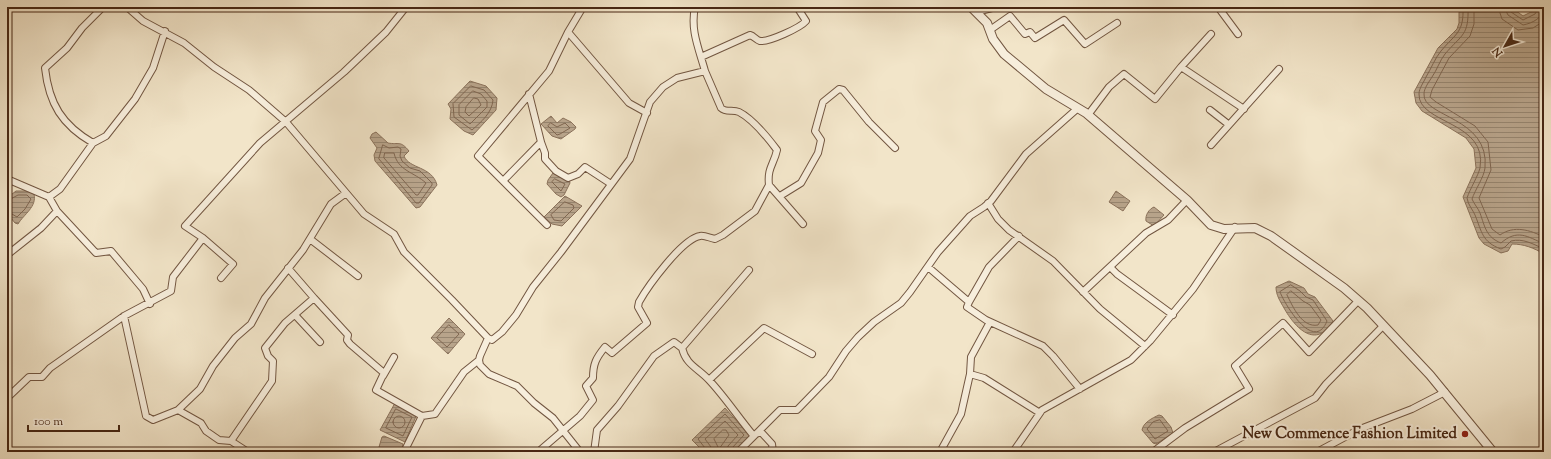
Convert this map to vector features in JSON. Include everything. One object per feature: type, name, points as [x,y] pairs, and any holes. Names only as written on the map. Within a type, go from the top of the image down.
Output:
[{"type":"street","points":[[93,143],[78,134],[56,109],[46,82],[45,68],[67,48],[82,28],[103,7]]},
{"type":"street","points":[[126,7],[143,21],[165,31],[184,43],[214,67],[249,90],[286,122],[364,214],[394,234],[404,252],[488,338],[492,340],[502,332],[516,315],[532,287],[562,252],[630,159],[650,102],[663,87],[677,78],[705,71]]},
{"type":"street","points":[[222,278],[232,264],[203,238],[185,226],[260,143],[344,72],[386,32],[406,7]]},
{"type":"street","points":[[546,226],[478,156],[549,71],[568,32],[583,7]]},
{"type":"street","points":[[538,452],[564,431],[594,400],[586,386],[593,378],[593,366],[597,357],[605,347],[612,353],[647,323],[638,307],[639,302],[669,260],[695,237],[702,235],[715,239],[723,235],[755,211],[768,185],[771,162],[777,150],[744,115],[737,111],[727,111],[721,108],[705,71],[694,32],[695,7]]},
{"type":"street","points":[[701,57],[750,34],[758,40],[766,41],[792,29],[806,21],[797,7]]},
{"type":"street","points":[[974,9],[996,7]]},
{"type":"street","points":[[1218,7],[1238,34]]},
{"type":"street","points":[[974,9],[987,23],[993,39],[1010,58],[1046,90],[1088,115],[1187,200],[1211,225],[1224,229],[1235,227],[1255,228],[1271,236],[1308,264],[1326,273],[1358,301],[1383,326],[1444,392],[1493,452]]},
{"type":"street","points":[[990,30],[1010,16],[1025,34],[1030,32],[1035,38],[1064,20],[1085,44],[1117,23]]},
{"type":"street","points":[[49,197],[60,189],[93,143],[106,136],[135,99],[153,68],[165,31]]},
{"type":"street","points":[[568,32],[629,104],[647,113]]},
{"type":"street","points":[[1088,115],[1109,87],[1124,74],[1155,99],[1181,67],[1212,34]]},
{"type":"street","points":[[1181,67],[1244,109]]},
{"type":"street","points":[[1211,145],[1228,124],[1244,109],[1279,69]]},
{"type":"street","points":[[780,196],[801,183],[818,153],[821,140],[815,131],[823,102],[839,89],[843,90],[869,122],[895,148]]},
{"type":"street","points":[[529,94],[545,152],[545,158],[561,175],[568,178],[578,174],[585,167],[611,184]]},
{"type":"street","points":[[738,452],[780,410],[797,410],[829,377],[846,350],[858,337],[874,322],[901,302],[910,292],[938,252],[970,216],[988,203],[1000,190],[1016,164],[1078,108]]},
{"type":"street","points":[[1210,110],[1228,124]]},
{"type":"street","points":[[503,181],[541,142]]},
{"type":"street","points":[[7,179],[49,197],[57,211],[96,253],[112,251],[143,289],[150,304]]},
{"type":"street","points":[[768,185],[780,196],[803,224]]},
{"type":"street","points":[[124,316],[146,416],[153,420],[178,410],[200,389],[213,366],[235,338],[251,324],[265,298],[303,250],[331,204],[346,193]]},
{"type":"street","points":[[1083,292],[1146,233],[1168,220],[1187,200]]},
{"type":"street","points":[[988,203],[998,219],[1053,261],[1108,317],[1145,346]]},
{"type":"street","points":[[7,255],[41,228],[57,211]]},
{"type":"street","points":[[1013,452],[1040,413],[1131,360],[1145,346],[1174,315],[1235,227]]},
{"type":"street","points":[[1019,236],[989,267],[967,307],[990,322],[1042,346],[1053,356],[1080,389]]},
{"type":"street","points":[[7,398],[29,377],[42,377],[50,368],[124,316],[150,304],[171,291],[173,277],[203,238]]},
{"type":"street","points":[[310,238],[358,276]]},
{"type":"street","points":[[928,267],[969,302]]},
{"type":"street","points":[[1110,267],[1117,274],[1174,315]]},
{"type":"street","points":[[288,268],[348,335],[347,340],[350,344],[384,373],[376,390]]},
{"type":"street","points":[[682,348],[749,270]]},
{"type":"street","points":[[231,441],[272,381],[273,361],[268,356],[266,348],[285,323],[314,298]]},
{"type":"street","points":[[1153,452],[1185,428],[1249,389],[1235,366],[1283,323],[1309,352],[1358,301]]},
{"type":"street","points":[[295,315],[320,342]]},
{"type":"street","points":[[940,452],[961,414],[973,353],[990,322]]},
{"type":"street","points":[[1214,452],[1315,398],[1326,384],[1383,326]]},
{"type":"street","points":[[708,380],[764,328],[767,328],[812,354]]},
{"type":"street","points":[[376,390],[422,416],[435,414],[464,372],[478,360],[483,345],[488,338]]},
{"type":"street","points":[[594,452],[597,430],[618,406],[654,356],[674,342],[682,348],[690,366],[708,380],[752,437]]},
{"type":"street","points":[[376,390],[394,357]]},
{"type":"street","points":[[478,360],[480,365],[489,374],[517,386],[534,403],[553,418],[580,452]]},
{"type":"street","points":[[970,374],[984,378],[1040,413]]},
{"type":"street","points":[[1317,452],[1360,429],[1412,409],[1444,392]]},
{"type":"street","points":[[178,410],[201,423],[206,431],[220,440],[231,441],[248,452]]},
{"type":"street","points":[[404,452],[422,416]]},
{"type":"street","points":[[752,437],[761,432],[772,444],[773,452]]},
{"type":"street","points":[[7,449],[11,452]]},
{"type":"water","points":[[1459,7],[1511,7],[1523,16],[1533,11],[1536,7],[1544,7],[1544,254],[1529,247],[1512,244],[1508,251],[1501,253],[1484,244],[1479,238],[1463,197],[1476,168],[1474,149],[1466,138],[1422,111],[1416,103],[1414,92],[1438,48],[1457,29],[1459,23]]},
{"type":"water","points":[[470,81],[486,86],[497,98],[496,110],[473,135],[464,131],[450,119],[451,109],[448,104]]},
{"type":"water","points":[[551,116],[557,123],[563,118],[571,122],[576,127],[561,139],[552,136],[541,124]]},
{"type":"water","points":[[376,132],[388,143],[403,145],[409,151],[404,156],[407,160],[426,171],[434,179],[437,185],[420,207],[416,208],[375,161],[374,155],[377,148],[370,138],[372,134]]},
{"type":"water","points":[[553,173],[562,178],[569,179],[570,183],[564,195],[561,197],[556,194],[547,184]]},
{"type":"water","points":[[16,191],[28,191],[34,194],[34,203],[32,207],[18,224],[15,223],[7,213],[7,198]]},
{"type":"water","points":[[1116,191],[1130,201],[1123,211],[1109,202]]},
{"type":"water","points":[[565,196],[582,206],[562,226],[552,224],[544,217]]},
{"type":"water","points":[[1154,207],[1164,215],[1154,226],[1146,221],[1146,217],[1150,209]]},
{"type":"water","points":[[1289,281],[1304,288],[1308,294],[1315,297],[1333,321],[1326,330],[1320,334],[1313,335],[1300,329],[1294,323],[1281,303],[1277,295],[1276,287]]},
{"type":"water","points":[[449,318],[465,334],[448,354],[431,338]]},
{"type":"water","points":[[395,403],[417,414],[405,442],[380,430]]},
{"type":"water","points":[[725,408],[750,436],[734,452],[704,452],[692,440]]},
{"type":"water","points":[[1159,415],[1162,416],[1171,427],[1173,433],[1156,444],[1153,443],[1142,430],[1146,423]]},
{"type":"water","points":[[384,436],[403,444],[401,452],[388,452],[379,447],[382,437]]},
{"type":"place","name":"New Commence Fashion Limited","points":[[1465,434]]}]
